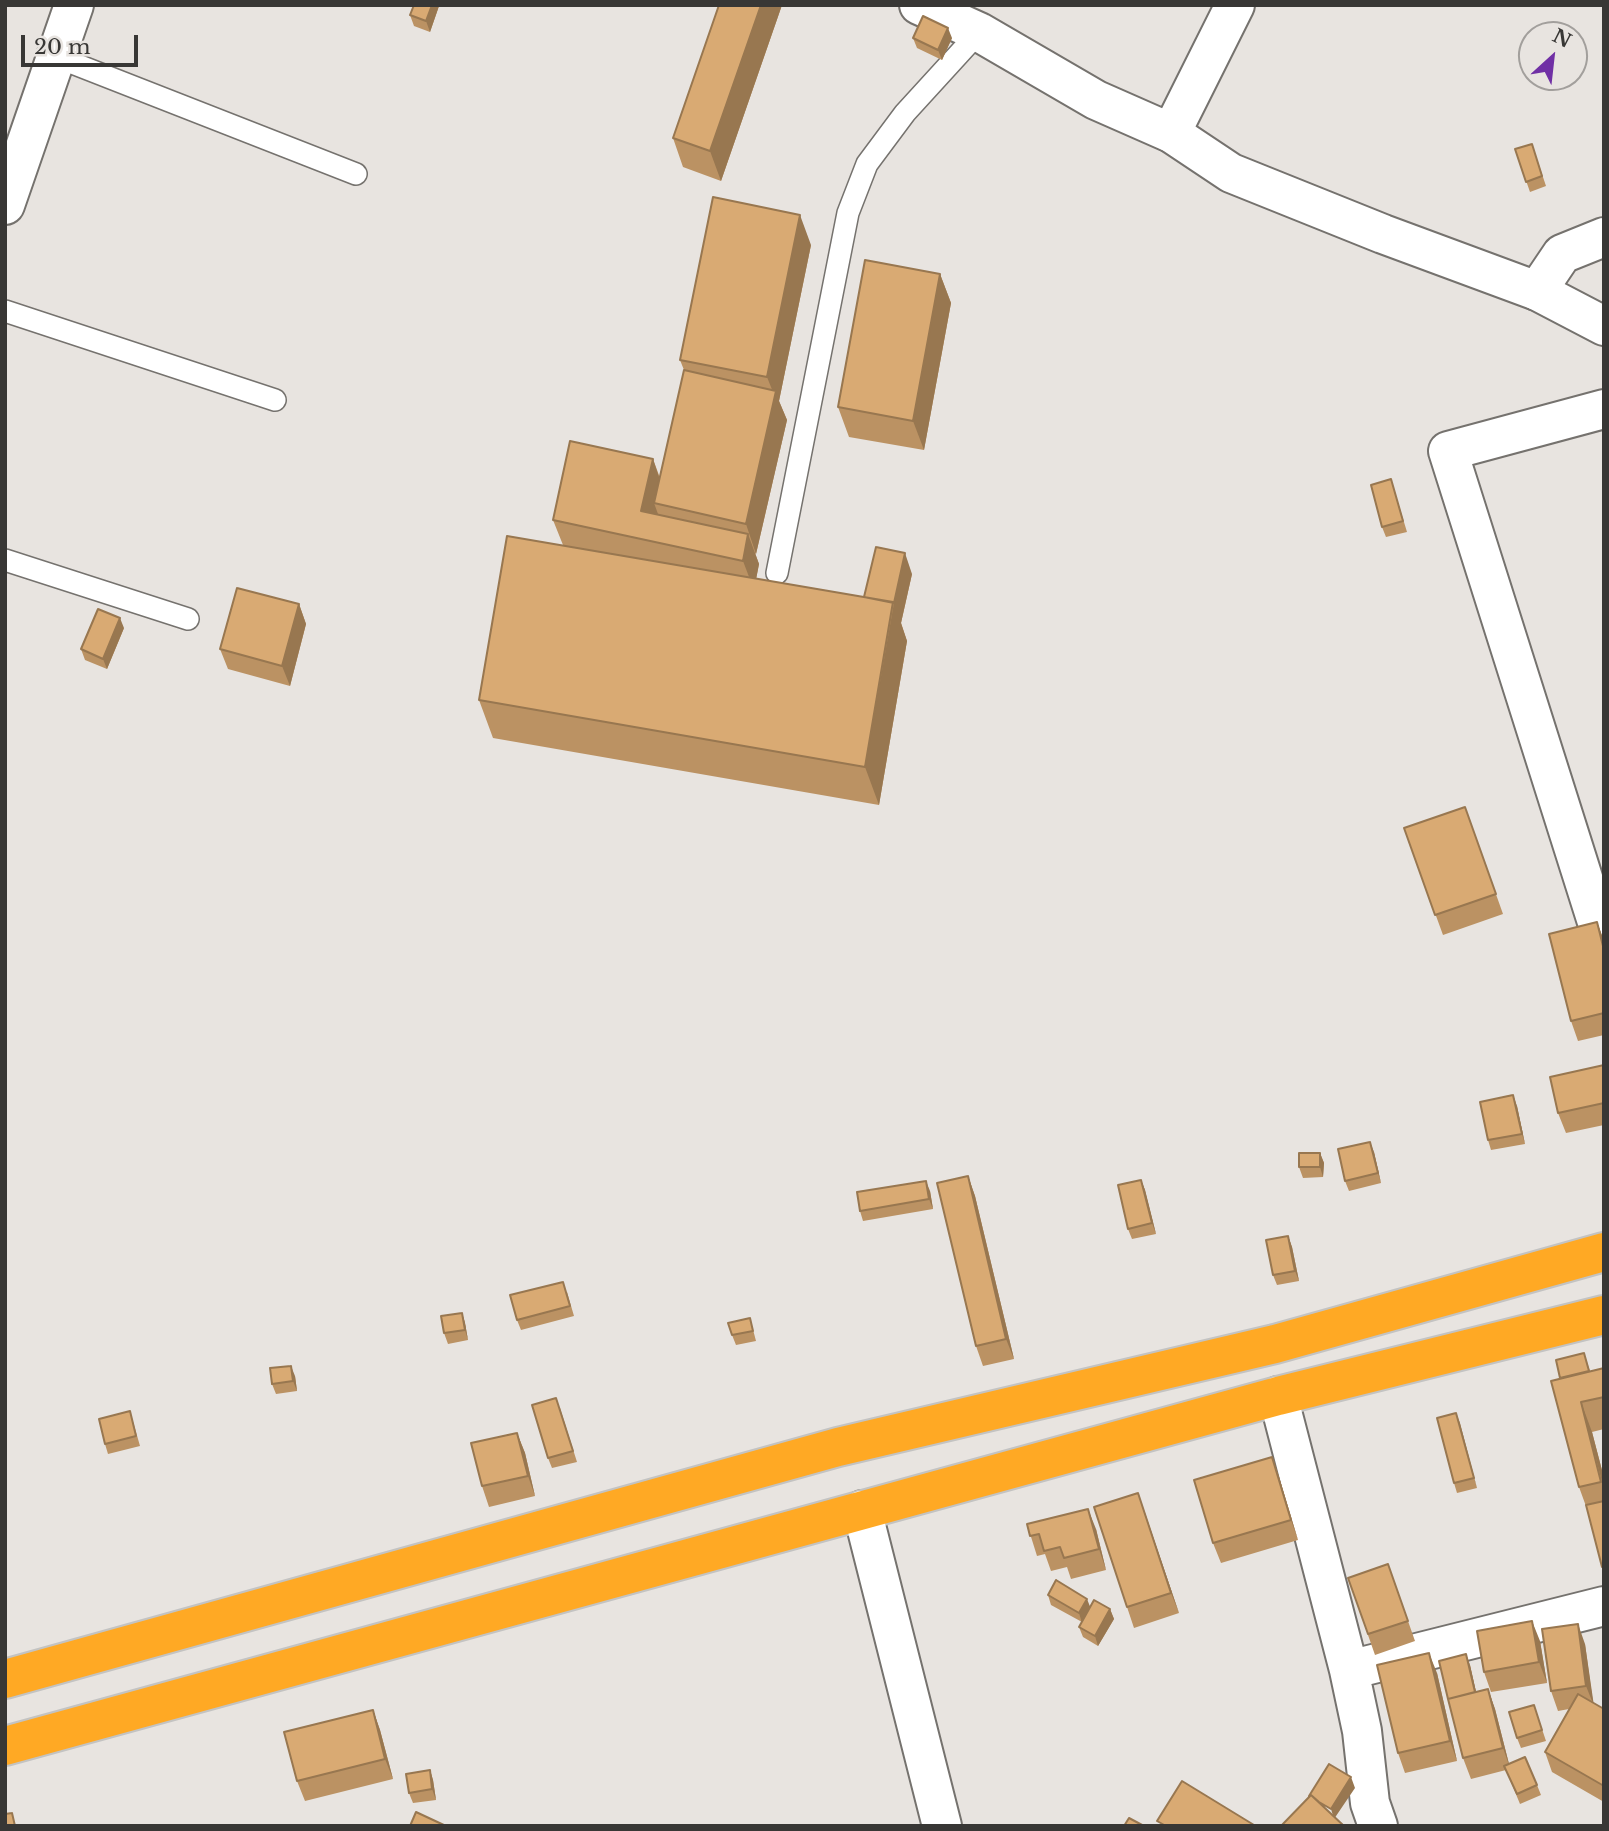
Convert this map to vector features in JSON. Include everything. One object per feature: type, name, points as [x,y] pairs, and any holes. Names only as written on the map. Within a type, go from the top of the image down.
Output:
[{"type":"highway","points":[[5,1679],[838,1447],[1275,1344],[1604,1252]]},
{"type":"highway","points":[[5,1746],[1278,1396],[1604,1315]]},
{"type":"street","points":[[5,205],[74,5]]},
{"type":"street","points":[[919,5],[979,32],[1097,100],[1171,133],[1231,173],[1537,291],[1604,326]]},
{"type":"street","points":[[1171,133],[1235,5]]},
{"type":"street","points":[[1537,291],[1562,254],[1604,237]]},
{"type":"street","points":[[1604,410],[1448,451],[1597,922],[1604,920]]},
{"type":"street","points":[[1278,1396],[1349,1670],[1362,1731],[1370,1804],[1378,1826]]},
{"type":"street","points":[[862,1510],[942,1826]]},
{"type":"street","points":[[1349,1670],[1604,1606]]},
{"type":"lane","points":[[777,573],[848,213],[867,164],[905,113],[979,32]]},
{"type":"lane","points":[[57,57],[356,174]]},
{"type":"lane","points":[[5,310],[275,400]]},
{"type":"lane","points":[[5,560],[188,620]]},
{"type":"building","points":[[414,5],[432,5],[426,21],[410,15]]},
{"type":"building","points":[[719,5],[761,5],[710,151],[673,138]]},
{"type":"building","points":[[923,16],[948,28],[938,50],[913,38]]},
{"type":"building","points":[[1532,144],[1542,176],[1526,182],[1515,149]]},
{"type":"building","points":[[713,197],[800,215],[767,377],[680,360]]},
{"type":"building","points":[[865,260],[940,274],[913,421],[838,407]]},
{"type":"building","points":[[684,370],[776,391],[746,524],[654,503]]},
{"type":"building","points":[[570,441],[653,459],[641,511],[748,534],[743,561],[553,520]]},
{"type":"building","points":[[1391,479],[1403,521],[1382,527],[1371,485]]},
{"type":"building","points":[[507,536],[893,602],[865,767],[479,700]]},
{"type":"building","points":[[876,547],[905,553],[894,603],[864,597]]},
{"type":"building","points":[[237,588],[299,604],[282,666],[220,649]]},
{"type":"building","points":[[98,609],[120,618],[103,659],[81,649]]},
{"type":"building","points":[[1465,807],[1496,894],[1435,915],[1404,828]]},
{"type":"building","points":[[1597,922],[1604,950],[1604,1013],[1571,1021],[1549,934]]},
{"type":"building","points":[[1604,1065],[1604,1103],[1558,1113],[1550,1077]]},
{"type":"building","points":[[1513,1095],[1522,1134],[1488,1140],[1480,1102]]},
{"type":"building","points":[[1370,1142],[1378,1173],[1345,1181],[1338,1149]]},
{"type":"building","points":[[1299,1153],[1320,1153],[1320,1167],[1299,1167]]},
{"type":"building","points":[[968,1176],[1006,1339],[976,1346],[937,1183]]},
{"type":"building","points":[[1141,1180],[1152,1223],[1128,1229],[1118,1185]]},
{"type":"building","points":[[926,1181],[929,1199],[860,1211],[857,1192]]},
{"type":"building","points":[[1288,1236],[1295,1271],[1273,1275],[1266,1240]]},
{"type":"building","points":[[563,1282],[570,1306],[517,1320],[510,1295]]},
{"type":"building","points":[[462,1313],[465,1330],[444,1333],[441,1316]]},
{"type":"building","points":[[750,1318],[753,1331],[732,1335],[728,1323]]},
{"type":"building","points":[[1584,1353],[1589,1371],[1560,1378],[1556,1360]]},
{"type":"building","points":[[291,1366],[293,1381],[272,1384],[270,1368]]},
{"type":"building","points":[[1604,1368],[1604,1397],[1581,1402],[1601,1482],[1579,1487],[1551,1381]]},
{"type":"building","points":[[556,1398],[573,1451],[548,1458],[532,1405]]},
{"type":"building","points":[[130,1411],[136,1436],[105,1444],[99,1419]]},
{"type":"building","points":[[1456,1413],[1474,1478],[1454,1483],[1437,1418]]},
{"type":"building","points":[[517,1433],[528,1476],[482,1486],[471,1443]]},
{"type":"building","points":[[1272,1457],[1291,1520],[1213,1543],[1194,1480]]},
{"type":"building","points":[[1138,1493],[1171,1593],[1127,1607],[1094,1507]]},
{"type":"building","points":[[1604,1501],[1604,1567],[1602,1567],[1586,1505]]},
{"type":"building","points":[[1088,1509],[1099,1549],[1064,1558],[1060,1547],[1044,1551],[1039,1534],[1030,1536],[1027,1524]]},
{"type":"building","points":[[1388,1564],[1408,1621],[1368,1634],[1348,1578]]},
{"type":"building","points":[[1056,1580],[1087,1599],[1079,1613],[1048,1595]]},
{"type":"building","points":[[1094,1600],[1110,1609],[1095,1636],[1079,1627]]},
{"type":"building","points":[[1532,1621],[1539,1662],[1484,1672],[1477,1631]]},
{"type":"building","points":[[1578,1624],[1586,1686],[1551,1691],[1542,1629]]},
{"type":"building","points":[[1429,1653],[1450,1741],[1398,1753],[1377,1665]]},
{"type":"building","points":[[1466,1654],[1475,1692],[1448,1699],[1439,1661]]},
{"type":"building","points":[[1488,1689],[1503,1748],[1463,1758],[1448,1699]]},
{"type":"building","points":[[1578,1694],[1604,1709],[1604,1786],[1545,1752]]},
{"type":"building","points":[[1534,1705],[1542,1730],[1517,1738],[1509,1712]]},
{"type":"building","points":[[373,1710],[385,1759],[297,1781],[284,1732]]},
{"type":"building","points":[[1525,1757],[1537,1785],[1517,1794],[1504,1766]]},
{"type":"building","points":[[1329,1764],[1351,1777],[1331,1809],[1309,1796]]},
{"type":"building","points":[[430,1770],[432,1789],[409,1793],[406,1774]]},
{"type":"building","points":[[1182,1781],[1254,1826],[1166,1826],[1157,1821]]},
{"type":"building","points":[[1311,1795],[1344,1826],[1281,1826]]},
{"type":"building","points":[[416,1812],[446,1826],[410,1826]]},
{"type":"building","points":[[12,1813],[15,1826],[5,1826],[5,1814]]},
{"type":"building","points":[[1129,1818],[1144,1826],[1124,1826]]}]
